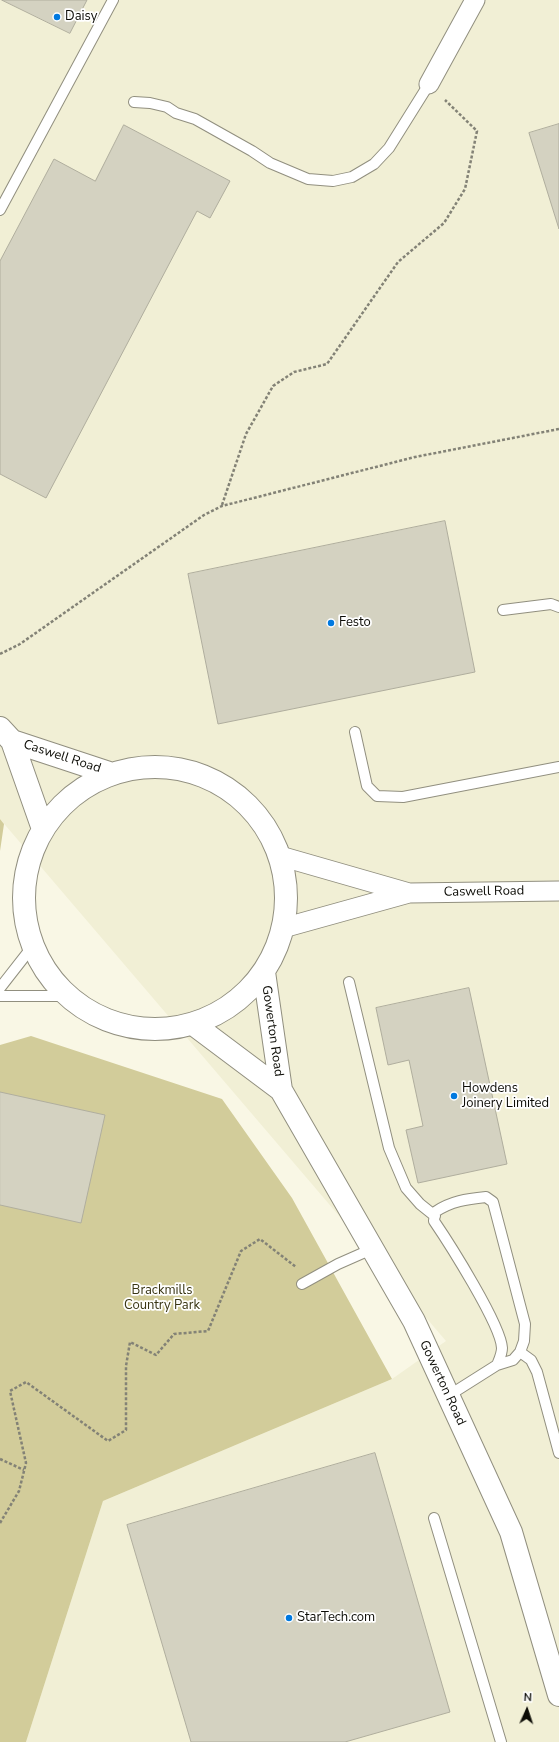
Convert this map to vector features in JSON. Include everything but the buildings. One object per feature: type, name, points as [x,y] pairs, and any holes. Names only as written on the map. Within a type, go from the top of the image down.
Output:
[{"type":"street","points":[[429,84],[475,0]]},
{"type":"street","name":"Caswell Road","points":[[6,735],[112,774]]},
{"type":"street","name":"Caswell Road","points":[[6,735],[42,829]]},
{"type":"street","points":[[153,766],[194,772],[231,791],[261,820],[280,856],[286,892],[283,928],[276,951],[264,972],[233,1004],[193,1024],[148,1030],[104,1020],[66,996],[46,973],[32,947],[23,907],[26,866],[42,829],[72,795],[112,774],[153,766]]},
{"type":"street","name":"Caswell Road","points":[[280,856],[409,893]]},
{"type":"street","name":"Caswell Road","points":[[283,928],[409,893],[559,891]]},
{"type":"street","name":"Gowerton Road","points":[[264,972],[280,1090],[414,1321],[511,1532],[559,1695]]},
{"type":"street","name":"Gowerton Road","points":[[193,1024],[280,1090]]},
{"type":"lane","points":[[0,210],[113,0]]},
{"type":"lane","points":[[134,102],[150,103],[167,107],[176,113],[195,119],[252,151],[270,163],[308,178],[333,181],[352,177],[374,164],[389,148],[429,84]]},
{"type":"lane","points":[[503,610],[551,604],[559,607]]},
{"type":"lane","points":[[355,732],[367,786],[377,796],[403,797],[559,767]]},
{"type":"lane","points":[[0,988],[32,947]]},
{"type":"lane","points":[[349,982],[389,1148],[406,1188],[420,1204],[435,1216]]},
{"type":"lane","points":[[0,996],[66,996]]},
{"type":"lane","points":[[448,1396],[497,1365],[514,1360],[520,1352],[524,1341],[525,1324],[512,1268],[493,1202],[486,1197],[446,1204],[435,1212],[434,1221],[493,1322],[502,1346],[501,1356],[497,1365]]},
{"type":"lane","points":[[306,1282],[338,1264],[372,1249]]},
{"type":"lane","points":[[520,1352],[531,1360],[537,1372],[559,1453]]},
{"type":"lane","points":[[434,1518],[501,1742]]},
{"type":"path","points":[[222,506],[246,434],[273,386],[294,372],[327,364],[398,262],[444,224],[465,189],[477,131],[429,84]]},
{"type":"path","points":[[0,654],[20,644],[204,515],[222,506],[415,457],[559,429]]},
{"type":"path","points":[[0,1523],[19,1491],[26,1463],[10,1391],[26,1382],[108,1441],[126,1430],[126,1366],[130,1342],[156,1355],[174,1334],[208,1331],[241,1251],[260,1239],[302,1271],[306,1282]]},
{"type":"path","points":[[0,1459],[24,1470]]},
{"type":"shaded area","points":[[0,0],[559,0],[559,1742],[26,1742],[103,1501],[392,1379],[446,1341],[0,819]]},
{"type":"green space","points":[[0,819],[4,824],[0,851]]},
{"type":"green space","name":"Brackmills Country Park","points":[[31,1036],[222,1099],[292,1198],[392,1379],[103,1501],[26,1742],[0,1742],[0,1045]]},
{"type":"place","name":"Daisy","points":[[57,17]]},
{"type":"place","name":"Festo","points":[[331,623]]},
{"type":"place","name":"Howdens Joinery Limited","points":[[454,1096]]},
{"type":"place","name":"StarTech.com","points":[[289,1618]]}]
